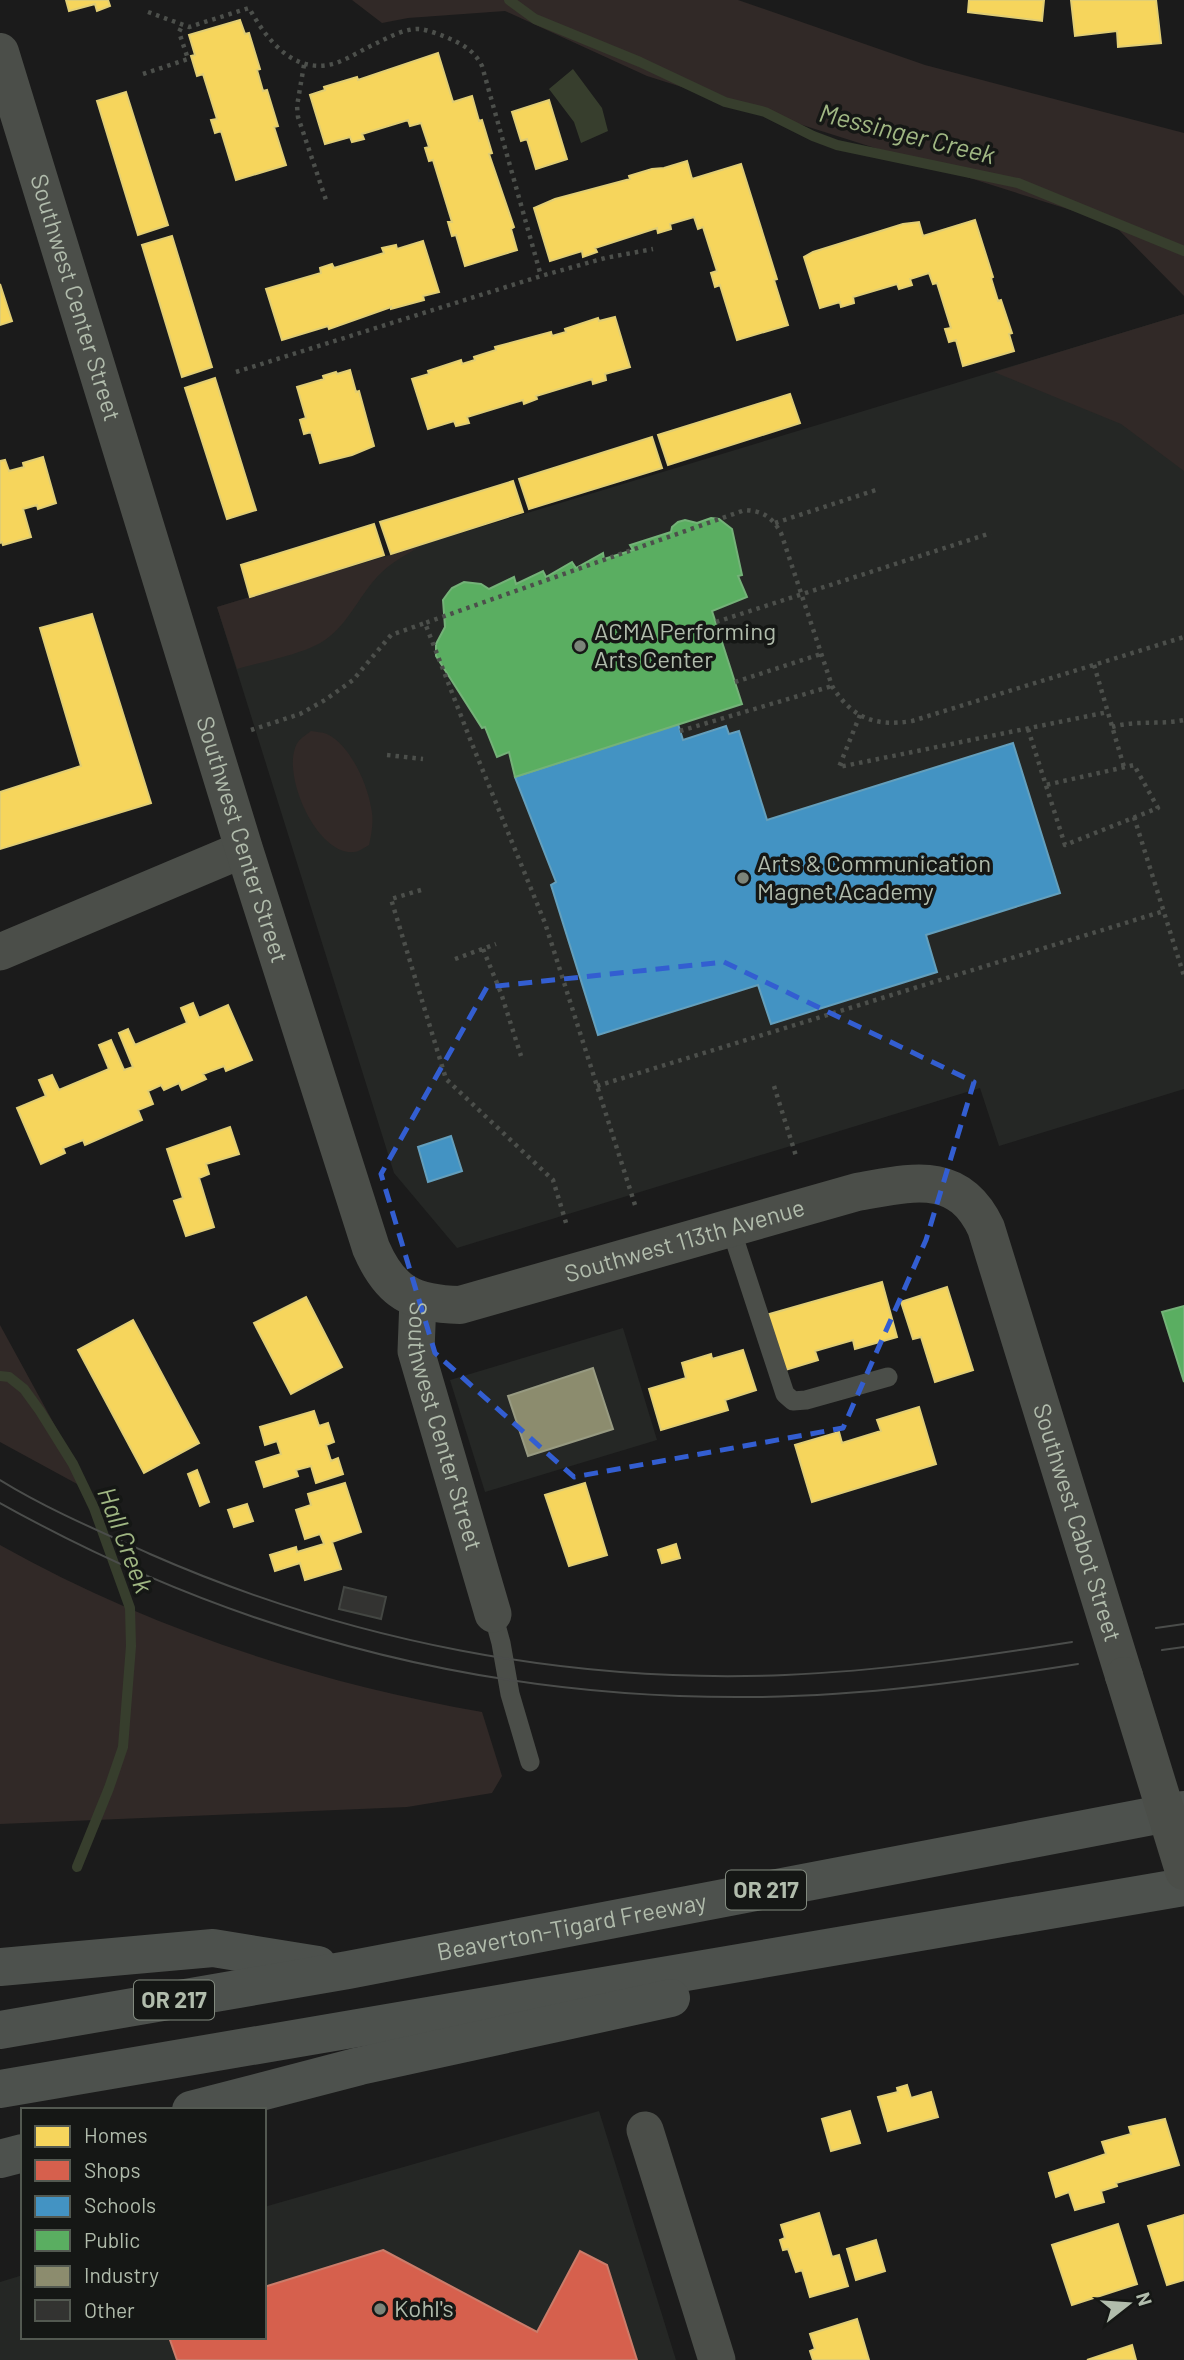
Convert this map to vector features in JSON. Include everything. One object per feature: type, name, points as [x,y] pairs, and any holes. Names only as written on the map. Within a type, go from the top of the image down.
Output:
[{"type":"highway","name":"Beaverton-Tigard Freeway","points":[[0,2031],[348,1970],[1184,1810]]},
{"type":"highway","name":"OR 217","points":[[0,2089],[1184,1886]]},
{"type":"highway","points":[[0,1967],[213,1948],[348,1970]]},
{"type":"highway","points":[[199,2108],[360,2066],[692,1994],[773,1956]]},
{"type":"highway","points":[[0,2159],[21,2154]]},
{"type":"street","name":"Southwest Center Street","points":[[0,52],[244,849],[371,1248],[383,1274],[403,1292],[418,1300],[416,1351],[493,1614]]},
{"type":"street","points":[[0,952],[244,849]]},
{"type":"street","name":"Southwest 113th Avenue","points":[[418,1300],[439,1305],[460,1305],[856,1192],[924,1182],[939,1184],[951,1190]]},
{"type":"street","name":"Southwest Cabot Street","points":[[951,1190],[966,1198],[978,1211],[986,1228],[1184,1871]]},
{"type":"street","points":[[645,2130],[717,2360]]},
{"type":"lane","points":[[731,1229],[785,1394],[793,1401],[806,1400],[888,1377]]},
{"type":"lane","points":[[493,1614],[502,1643],[510,1694],[530,1762]]},
{"type":"path","points":[[148,12],[189,27],[249,8],[270,41],[283,53],[304,65],[313,66],[338,63],[405,31],[419,29],[460,43],[476,54],[482,66],[541,276]]},
{"type":"path","points":[[142,74],[188,60],[179,32],[182,26]]},
{"type":"path","points":[[304,65],[296,106],[327,203]]},
{"type":"path","points":[[236,372],[541,276],[605,258],[653,249]]},
{"type":"path","points":[[775,523],[879,489]]},
{"type":"path","points":[[251,730],[300,714],[325,700],[361,672],[391,635],[736,512],[764,513],[775,523],[787,546],[832,686],[841,700],[860,715],[884,724],[912,721],[1184,637]]},
{"type":"path","points":[[716,622],[991,533]]},
{"type":"path","points":[[425,623],[545,923],[635,1205]]},
{"type":"path","points":[[735,682],[821,654]]},
{"type":"path","points":[[1094,665],[1124,767]]},
{"type":"path","points":[[680,732],[832,686]]},
{"type":"path","points":[[860,715],[839,768],[1108,712]]},
{"type":"path","points":[[1112,727],[1126,723],[1184,720]]},
{"type":"path","points":[[1028,729],[1065,845],[1158,808],[1134,765],[1046,785]]},
{"type":"path","points":[[387,755],[423,759]]},
{"type":"path","points":[[1134,817],[1184,976]]},
{"type":"path","points":[[421,890],[391,899],[446,1079],[553,1180],[567,1226]]},
{"type":"path","points":[[597,1086],[1164,911]]},
{"type":"path","points":[[455,959],[496,944]]},
{"type":"path","points":[[483,949],[501,993],[521,1056]]},
{"type":"path","points":[[774,1086],[796,1156]]},
{"type":"highlighted area","points":[[724,962],[974,1082],[926,1240],[843,1428],[574,1477],[435,1353],[381,1174],[487,987]]},
{"type":"shaded area","points":[[352,0],[738,0],[925,65],[1184,133],[1184,296],[1112,223],[647,76],[505,11],[408,18],[382,23]]},
{"type":"shaded area","points":[[573,69],[602,108],[608,131],[581,143],[574,122],[549,89]]},
{"type":"shaded area","name":"Arts & Communication Magnet Academy","points":[[1184,314],[1184,1089],[999,1146],[980,1088],[457,1248],[394,1173],[217,607]]},
{"type":"shaded area","points":[[1184,314],[1184,471],[1121,424],[994,372]]},
{"type":"shaded area","points":[[421,546],[381,573],[341,626],[325,640],[295,653],[237,669],[217,607]]},
{"type":"shaded area","points":[[311,731],[327,734],[343,747],[366,787],[372,812],[372,831],[369,845],[358,851],[340,850],[327,840],[315,826],[297,790],[293,755],[298,742]]},
{"type":"shaded area","points":[[0,1325],[82,1475],[90,1491],[0,1442]]},
{"type":"shaded area","points":[[623,1328],[657,1440],[485,1492],[450,1380]]},
{"type":"shaded area","points":[[0,1545],[115,1602],[234,1649],[356,1685],[482,1712],[502,1776],[492,1793],[407,1807],[0,1824]]},
{"type":"shaded area","points":[[599,2111],[676,2360],[0,2360],[0,2282],[21,2276],[21,2339],[266,2339],[266,2206]]},
{"type":"building: Homes","points":[[66,0],[108,0],[110,6],[97,11],[95,4],[69,11]]},
{"type":"building: Homes","points":[[969,0],[1044,0],[1042,21],[968,12]]},
{"type":"building: Homes","points":[[1071,0],[1156,0],[1161,43],[1118,47],[1117,31],[1075,36]]},
{"type":"building: Homes","points":[[240,20],[245,34],[249,33],[260,69],[257,70],[263,91],[267,90],[278,126],[274,127],[286,165],[236,180],[221,131],[215,133],[211,120],[217,119],[203,74],[197,76],[189,35]]},
{"type":"building: Homes","points":[[438,53],[453,102],[472,96],[479,121],[482,120],[492,153],[489,154],[514,227],[511,229],[517,250],[465,266],[456,235],[452,236],[448,222],[452,222],[433,160],[429,161],[425,148],[429,147],[421,123],[410,126],[408,120],[362,134],[364,139],[352,142],[350,137],[325,144],[310,95],[325,90],[324,87],[357,77],[358,80]]},
{"type":"building: Homes","points":[[126,92],[168,225],[138,235],[97,101]]},
{"type":"building: Homes","points":[[549,100],[567,159],[536,169],[527,139],[521,141],[512,112]]},
{"type":"building: Homes","points":[[687,161],[692,179],[741,164],[777,279],[774,280],[788,325],[737,340],[720,285],[715,287],[711,273],[717,271],[703,227],[698,229],[694,217],[670,224],[671,229],[658,233],[657,228],[595,248],[597,252],[583,257],[582,251],[550,261],[534,208],[555,199],[630,179],[629,176]]},
{"type":"building: Homes","points":[[975,220],[998,301],[1001,300],[1012,333],[1009,334],[1014,351],[963,366],[956,340],[949,342],[945,329],[951,328],[937,283],[933,284],[929,273],[910,279],[912,285],[899,289],[897,284],[853,297],[854,303],[841,307],[840,302],[820,308],[804,257],[903,224],[919,222],[923,236]]},
{"type":"building: Homes","points":[[172,236],[212,367],[182,377],[142,245]]},
{"type":"building: Homes","points":[[423,241],[439,292],[423,296],[424,300],[391,307],[329,329],[328,326],[282,340],[266,289],[321,273],[320,268],[332,264],[334,268],[384,253],[382,248],[396,245],[397,249]]},
{"type":"building: Homes","points":[[0,284],[12,321],[0,325]]},
{"type":"building: Homes","points":[[615,317],[630,367],[605,374],[606,380],[593,384],[592,379],[536,396],[537,399],[524,404],[523,400],[467,417],[469,423],[456,426],[454,421],[428,429],[412,379],[461,360],[462,364],[475,360],[474,357],[496,350],[495,347],[551,332],[552,336],[598,318],[599,321]]},
{"type":"building: Homes","points":[[350,370],[356,392],[359,391],[374,446],[320,463],[311,432],[304,434],[300,420],[306,418],[297,387],[324,379],[323,376]]},
{"type":"building: Homes","points":[[215,378],[256,510],[227,519],[185,388]]},
{"type":"building: Homes","points":[[790,394],[800,423],[668,465],[658,435]]},
{"type":"building: Homes","points":[[652,437],[662,468],[529,509],[519,479]]},
{"type":"building: Homes","points":[[43,457],[56,503],[38,509],[37,505],[23,509],[31,537],[3,545],[0,543],[0,461],[5,460],[9,471]]},
{"type":"building: Homes","points":[[513,481],[523,512],[391,554],[380,522]]},
{"type":"building: Homes","points":[[374,524],[384,555],[250,597],[241,565]]},
{"type":"building: Homes","points":[[92,614],[151,803],[0,849],[0,792],[81,766],[40,628]]},
{"type":"building: Homes","points":[[193,1003],[199,1018],[228,1005],[252,1060],[226,1071],[224,1066],[203,1074],[206,1079],[182,1090],[179,1083],[164,1090],[161,1085],[148,1091],[153,1104],[138,1110],[142,1120],[85,1145],[83,1140],[63,1148],[65,1153],[41,1164],[17,1108],[46,1096],[39,1080],[52,1075],[59,1090],[109,1069],[99,1045],[111,1040],[124,1070],[133,1067],[119,1033],[128,1029],[135,1045],[187,1023],[181,1008]]},
{"type":"building: Homes","points":[[230,1127],[239,1154],[206,1164],[209,1174],[199,1178],[214,1227],[186,1236],[174,1201],[183,1198],[167,1149]]},
{"type":"building: Homes","points":[[882,1282],[897,1337],[855,1349],[853,1340],[815,1351],[818,1360],[782,1371],[766,1315]]},
{"type":"building: Homes","points":[[947,1287],[973,1370],[935,1382],[921,1337],[913,1339],[901,1302]]},
{"type":"building: Homes","points":[[306,1297],[342,1367],[291,1394],[254,1323]]},
{"type":"building: Homes","points":[[133,1320],[199,1443],[144,1473],[78,1350]]},
{"type":"building: Homes","points":[[743,1350],[756,1390],[725,1400],[728,1410],[661,1430],[649,1389],[686,1378],[682,1363],[711,1354],[712,1359]]},
{"type":"building: Homes","points":[[919,1407],[936,1464],[812,1502],[795,1445],[839,1432],[842,1443],[881,1431],[877,1420]]},
{"type":"building: Homes","points":[[314,1411],[319,1426],[328,1423],[334,1442],[326,1445],[331,1461],[338,1458],[343,1474],[316,1483],[311,1466],[296,1470],[298,1476],[264,1487],[256,1462],[281,1454],[277,1441],[265,1445],[260,1427]]},
{"type":"building: Homes","points":[[197,1470],[209,1502],[200,1506],[188,1474]]},
{"type":"building: Homes","points":[[345,1483],[361,1532],[332,1542],[341,1569],[305,1580],[300,1563],[275,1571],[270,1555],[296,1547],[297,1552],[324,1544],[320,1534],[305,1539],[296,1510],[311,1505],[308,1494]]},
{"type":"building: Homes","points":[[585,1483],[607,1555],[569,1566],[545,1495]]},
{"type":"building: Homes","points":[[247,1504],[253,1521],[234,1527],[228,1510]]},
{"type":"building: Homes","points":[[676,1544],[680,1558],[662,1563],[658,1550]]},
{"type":"building: Homes","points":[[907,2085],[911,2098],[931,2092],[938,2117],[888,2131],[878,2097],[898,2092],[897,2088]]},
{"type":"building: Homes","points":[[850,2111],[860,2143],[831,2151],[822,2119]]},
{"type":"building: Homes","points":[[1165,2119],[1179,2165],[1116,2183],[1117,2186],[1101,2191],[1104,2202],[1075,2210],[1069,2192],[1056,2197],[1049,2173],[1106,2154],[1102,2142],[1131,2134],[1129,2127]]},
{"type":"building: Homes","points":[[819,2213],[832,2257],[839,2255],[848,2286],[810,2297],[802,2270],[796,2272],[788,2249],[783,2250],[780,2240],[785,2238],[781,2225]]},
{"type":"building: Homes","points":[[1184,2215],[1184,2280],[1167,2285],[1148,2226]]},
{"type":"building: Homes","points":[[1118,2224],[1137,2284],[1072,2305],[1052,2245]]},
{"type":"building: Homes","points":[[876,2240],[885,2271],[856,2280],[847,2249]]},
{"type":"building: Homes","points":[[857,2319],[869,2360],[813,2360],[810,2351],[815,2349],[810,2334]]},
{"type":"building: Homes","points":[[1132,2345],[1136,2360],[1087,2360]]},
{"type":"building: Shops","name":"Kohl's","points":[[383,2250],[537,2332],[580,2251],[607,2265],[637,2360],[177,2360],[170,2339],[266,2339],[266,2286]]},
{"type":"building: Schools","name":"Arts & Communication Magnet Academy","points":[[678,724],[683,740],[726,726],[729,734],[739,731],[767,820],[1013,743],[1060,893],[926,935],[937,972],[771,1024],[758,985],[598,1035],[551,885],[556,882],[515,777]]},
{"type":"building: Schools","points":[[451,1136],[462,1171],[428,1182],[418,1147]]},
{"type":"building: Public","name":"ACMA Performing Arts Center","points":[[711,518],[719,519],[732,529],[742,575],[738,576],[747,597],[712,611],[742,704],[515,777],[509,752],[497,757],[485,727],[482,728],[436,656],[436,644],[445,627],[443,600],[448,593],[464,582],[481,584],[489,589],[514,577],[516,584],[543,571],[546,577],[572,562],[576,568],[603,553],[604,559],[633,550],[630,545],[671,532],[678,522],[685,520],[697,523]]},
{"type":"building: Public","points":[[1184,1306],[1184,1382],[1162,1312]]},
{"type":"building: Industry","points":[[593,1368],[613,1429],[528,1456],[508,1396]]},
{"type":"building: Other","points":[[344,1587],[386,1597],[381,1619],[339,1609]]},
{"type":"waterway","name":"Messinger Creek","points":[[509,0],[535,19],[640,62],[725,102],[765,112],[837,145],[1018,183],[1184,251]]},
{"type":"waterway","name":"Hall Creek","points":[[0,1376],[9,1377],[24,1389],[73,1464],[94,1508],[130,1608],[131,1646],[123,1747],[77,1867]]},
{"type":"tram line","points":[[0,1480],[93,1528],[225,1585],[302,1611],[381,1633],[541,1664],[704,1676],[785,1675],[929,1663],[1072,1642]]},
{"type":"tram line","points":[[0,1503],[89,1549],[179,1589],[271,1623],[365,1650],[460,1671],[557,1686],[655,1695],[796,1696],[917,1686],[1078,1664]]},
{"type":"tram line","points":[[1156,1628],[1184,1624]]},
{"type":"tram line","points":[[1162,1650],[1184,1647]]},
{"type":"place","name":"ACMA Performing Arts Center","points":[[580,646]]},
{"type":"place","name":"Arts & Communication Magnet Academy","points":[[743,878]]},
{"type":"place","name":"Kohl's","points":[[380,2309]]}]
